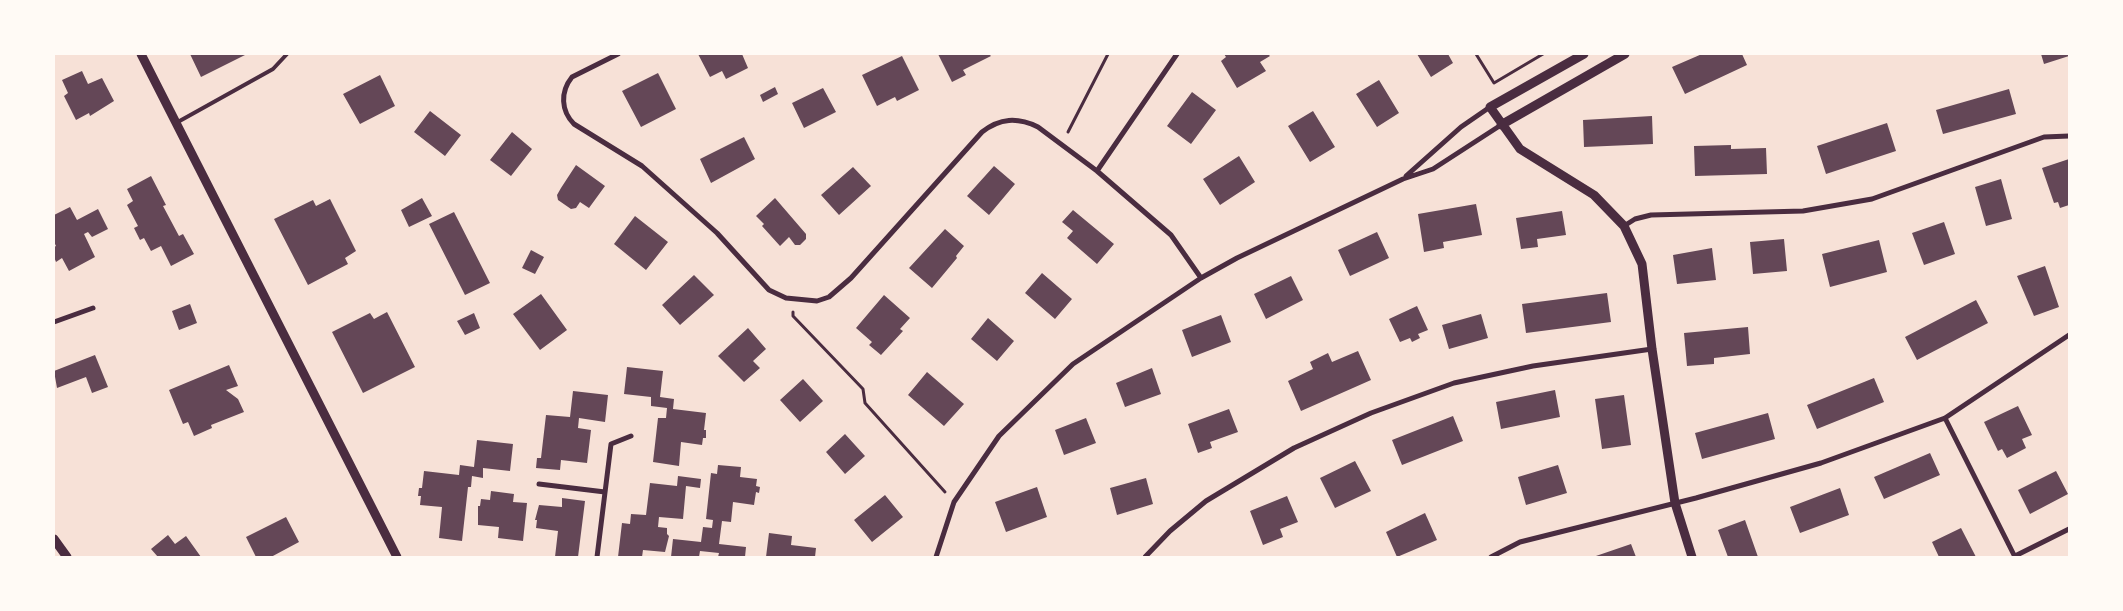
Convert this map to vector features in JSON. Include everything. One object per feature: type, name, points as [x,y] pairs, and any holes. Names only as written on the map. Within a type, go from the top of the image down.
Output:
[{"type":"street","points":[[140,54],[397,557]]},
{"type":"street","points":[[618,54],[572,77],[567,83],[563,100],[568,118],[574,124],[642,166],[716,233],[769,290],[793,300],[817,301],[829,297],[851,278],[982,132],[994,123],[1012,120],[1027,122],[1062,144],[1097,171],[1171,235],[1201,278]]},
{"type":"street","points":[[1097,171],[1177,54]]},
{"type":"street","points":[[1403,179],[1461,127],[1490,107],[1584,54]]},
{"type":"street","points":[[936,557],[954,502],[999,436],[1073,364],[1201,278],[1237,258],[1403,179],[1434,169],[1501,125],[1626,54]]},
{"type":"street","points":[[1490,107],[1501,125],[1527,156],[1594,195],[1624,226],[1642,264],[1652,349],[1675,504],[1692,557]]},
{"type":"street","points":[[1624,226],[1635,219],[1651,215],[1803,211],[1872,199],[2044,137],[2069,136]]},
{"type":"street","points":[[54,322],[93,308]]},
{"type":"street","points":[[1492,557],[1520,542],[1675,504],[1821,463],[1944,418],[2069,335]]},
{"type":"street","points":[[1145,557],[1170,531],[1206,500],[1294,448],[1371,413],[1454,383],[1533,366],[1652,349]]},
{"type":"street","points":[[1944,418],[2015,557],[2069,529]]},
{"type":"street","points":[[597,557],[611,444],[631,436]]},
{"type":"street","points":[[539,484],[605,492]]},
{"type":"street","points":[[54,539],[67,557]]},
{"type":"lane","points":[[176,123],[273,69],[287,54]]},
{"type":"path","points":[[1062,144],[1108,54]]},
{"type":"path","points":[[1476,54],[1494,83],[1543,54]]},
{"type":"path","points":[[793,300],[793,316],[864,389],[865,403],[954,502]]},
{"type":"building","points":[[190,54],[247,54],[201,77]]},
{"type":"building","points":[[698,54],[742,54],[748,68],[726,79],[722,71],[710,77]]},
{"type":"building","points":[[938,54],[989,54],[991,56],[963,70],[966,75],[952,82]]},
{"type":"building","points":[[1224,54],[1268,54],[1270,56],[1260,62],[1266,71],[1237,88],[1221,61],[1226,57]]},
{"type":"building","points":[[1417,54],[1448,54],[1453,63],[1431,77]]},
{"type":"building","points":[[1702,54],[1742,54],[1747,65],[1685,94],[1672,67]]},
{"type":"building","points":[[2041,54],[2069,54],[2069,56],[2044,64]]},
{"type":"building","points":[[902,56],[919,90],[897,101],[895,97],[877,106],[862,75]]},
{"type":"building","points":[[82,71],[88,84],[102,78],[114,101],[90,116],[89,113],[76,120],[64,96],[68,93],[62,80]]},
{"type":"building","points":[[658,73],[676,109],[641,127],[622,91]]},
{"type":"building","points":[[380,75],[395,106],[360,124],[343,94]]},
{"type":"building","points":[[1379,80],[1399,113],[1377,127],[1356,94]]},
{"type":"building","points":[[775,87],[778,94],[763,102],[760,95]]},
{"type":"building","points":[[823,88],[836,112],[804,128],[792,103]]},
{"type":"building","points":[[2009,89],[2016,114],[1943,134],[1936,110]]},
{"type":"building","points":[[1192,92],[1216,110],[1191,144],[1167,126]]},
{"type":"building","points":[[430,111],[461,135],[445,156],[414,132]]},
{"type":"building","points":[[1313,111],[1335,147],[1310,162],[1288,126]]},
{"type":"building","points":[[1652,116],[1653,144],[1584,147],[1583,120]]},
{"type":"building","points":[[1887,123],[1896,151],[1826,174],[1817,146]]},
{"type":"building","points":[[512,132],[532,149],[511,176],[490,160]]},
{"type":"building","points":[[744,137],[755,159],[711,183],[700,159]]},
{"type":"building","points":[[1731,145],[1731,149],[1766,148],[1767,174],[1695,176],[1694,146]]},
{"type":"building","points":[[1239,156],[1255,182],[1220,205],[1203,179]]},
{"type":"building","points":[[2069,159],[2069,205],[2060,208],[2058,202],[2054,203],[2042,168]]},
{"type":"building","points":[[576,165],[605,186],[589,208],[580,202],[576,208],[571,209],[558,200],[557,195]]},
{"type":"building","points":[[994,166],[1015,184],[989,215],[967,196]]},
{"type":"building","points":[[853,167],[871,186],[839,215],[821,195]]},
{"type":"building","points":[[151,176],[166,205],[163,206],[179,236],[183,234],[194,254],[171,266],[161,246],[151,251],[144,238],[140,240],[134,228],[138,226],[127,205],[133,201],[127,189]]},
{"type":"building","points":[[2001,179],[2012,219],[1986,226],[1975,187]]},
{"type":"building","points":[[422,198],[432,216],[409,227],[401,210]]},
{"type":"building","points":[[775,198],[806,234],[806,239],[800,245],[795,245],[789,237],[780,246],[762,226],[764,224],[756,216]]},
{"type":"building","points":[[330,199],[356,251],[345,258],[348,264],[308,285],[274,219],[313,200],[316,206]]},
{"type":"building","points":[[1476,204],[1482,235],[1443,242],[1444,248],[1424,252],[1418,214]]},
{"type":"building","points":[[70,207],[77,220],[98,209],[108,229],[92,237],[88,232],[84,234],[95,257],[69,271],[62,258],[56,262],[54,257],[54,247],[56,246],[54,242],[54,215]]},
{"type":"building","points":[[1073,210],[1114,244],[1097,264],[1067,238],[1073,231],[1062,222]]},
{"type":"building","points":[[1562,211],[1566,235],[1537,239],[1538,247],[1521,249],[1516,218]]},
{"type":"building","points":[[454,212],[490,283],[465,295],[429,224]]},
{"type":"building","points":[[635,216],[668,242],[646,270],[614,244]]},
{"type":"building","points":[[1944,222],[1955,254],[1924,265],[1912,233]]},
{"type":"building","points":[[945,229],[964,246],[956,256],[957,258],[932,288],[909,268]]},
{"type":"building","points":[[1377,232],[1389,258],[1350,276],[1338,250]]},
{"type":"building","points":[[1784,239],[1787,271],[1753,274],[1750,242]]},
{"type":"building","points":[[1879,240],[1887,272],[1830,287],[1822,254]]},
{"type":"building","points":[[1712,248],[1716,280],[1677,284],[1673,255]]},
{"type":"building","points":[[531,250],[544,257],[535,274],[522,268]]},
{"type":"building","points":[[2045,266],[2059,307],[2034,316],[2017,276]]},
{"type":"building","points":[[1042,273],[1072,299],[1055,319],[1025,293]]},
{"type":"building","points":[[694,275],[714,295],[680,325],[662,305]]},
{"type":"building","points":[[1291,276],[1303,300],[1266,319],[1254,294]]},
{"type":"building","points":[[1607,293],[1611,322],[1526,333],[1522,304]]},
{"type":"building","points":[[541,294],[567,330],[540,350],[513,314]]},
{"type":"building","points":[[884,295],[910,318],[900,329],[903,331],[881,355],[869,345],[872,342],[856,328]]},
{"type":"building","points":[[1976,300],[1988,323],[1917,360],[1905,337]]},
{"type":"building","points":[[190,304],[197,323],[179,330],[172,311]]},
{"type":"building","points":[[1417,306],[1428,330],[1418,334],[1420,338],[1412,342],[1410,338],[1400,342],[1389,319]]},
{"type":"building","points":[[387,312],[415,367],[363,393],[332,332],[370,313],[374,319]]},
{"type":"building","points":[[474,313],[480,328],[465,335],[457,321]]},
{"type":"building","points":[[1481,314],[1488,338],[1449,349],[1442,325]]},
{"type":"building","points":[[1221,315],[1231,342],[1192,357],[1182,330]]},
{"type":"building","points":[[988,318],[1014,341],[997,361],[971,339]]},
{"type":"building","points":[[1748,327],[1750,354],[1714,358],[1714,364],[1687,366],[1684,333]]},
{"type":"building","points":[[748,328],[766,349],[753,361],[760,368],[744,382],[718,356]]},
{"type":"building","points":[[1358,351],[1371,380],[1301,411],[1288,381],[1313,369],[1310,362],[1328,353],[1332,362]]},
{"type":"building","points":[[95,355],[108,387],[92,393],[86,377],[57,388],[54,371]]},
{"type":"building","points":[[229,365],[238,386],[226,390],[238,399],[244,412],[211,425],[212,428],[194,436],[188,422],[183,424],[169,390]]},
{"type":"building","points":[[627,367],[663,371],[660,397],[674,399],[673,409],[706,413],[704,430],[706,430],[706,438],[703,438],[702,445],[681,442],[679,466],[653,462],[658,418],[666,418],[667,408],[651,406],[651,397],[624,394]]},
{"type":"building","points":[[1152,368],[1161,394],[1125,407],[1116,383]]},
{"type":"building","points":[[927,372],[964,404],[944,426],[908,395]]},
{"type":"building","points":[[1874,378],[1884,402],[1817,429],[1807,405]]},
{"type":"building","points":[[803,379],[823,401],[800,422],[780,400]]},
{"type":"building","points":[[1555,390],[1560,417],[1501,429],[1496,402]]},
{"type":"building","points":[[573,391],[608,395],[605,422],[579,418],[578,428],[591,430],[587,463],[561,460],[560,470],[536,468],[537,458],[541,458],[546,415],[570,417]]},
{"type":"building","points":[[1624,395],[1631,445],[1602,449],[1595,399]]},
{"type":"building","points":[[2018,406],[2032,435],[2022,439],[2026,448],[2007,458],[2002,449],[1998,451],[1984,422]]},
{"type":"building","points":[[1229,409],[1238,432],[1210,442],[1212,448],[1198,453],[1188,424]]},
{"type":"building","points":[[1768,413],[1775,439],[1702,459],[1695,433]]},
{"type":"building","points":[[1453,416],[1463,441],[1402,465],[1392,440]]},
{"type":"building","points":[[1086,418],[1096,443],[1064,455],[1055,430]]},
{"type":"building","points":[[845,434],[865,456],[845,474],[826,452]]},
{"type":"building","points":[[477,440],[513,444],[510,471],[483,468],[483,478],[472,476],[471,487],[468,487],[462,541],[439,538],[442,507],[420,505],[421,496],[418,496],[419,488],[422,488],[424,471],[459,475],[460,465],[474,467]]},
{"type":"building","points":[[1930,453],[1940,475],[1884,499],[1874,477]]},
{"type":"building","points":[[1355,461],[1371,491],[1335,508],[1320,478]]},
{"type":"building","points":[[718,465],[741,467],[740,477],[757,479],[756,486],[760,487],[759,493],[756,492],[754,505],[733,502],[731,522],[722,521],[719,544],[746,547],[745,557],[718,557],[719,553],[700,551],[699,557],[671,557],[673,539],[701,542],[703,527],[712,528],[713,520],[706,519],[711,473],[717,474]]},
{"type":"building","points":[[1558,465],[1567,493],[1526,505],[1518,477]]},
{"type":"building","points":[[2056,471],[2068,494],[2030,514],[2018,490]]},
{"type":"building","points":[[678,476],[701,479],[700,488],[686,486],[683,519],[659,517],[658,527],[667,528],[669,536],[665,552],[643,550],[642,557],[618,557],[622,523],[630,524],[631,514],[646,515],[650,483],[677,486]]},
{"type":"building","points":[[1146,478],[1153,504],[1117,515],[1110,488]]},
{"type":"building","points":[[1037,487],[1047,517],[1006,532],[995,502]]},
{"type":"building","points":[[1840,488],[1849,515],[1800,533],[1790,507]]},
{"type":"building","points":[[491,491],[514,494],[513,502],[527,503],[523,541],[498,538],[499,527],[478,525],[478,506],[480,506],[481,499],[490,500]]},
{"type":"building","points":[[885,495],[903,517],[872,542],[854,520]]},
{"type":"building","points":[[1287,496],[1298,522],[1280,529],[1283,537],[1263,545],[1250,511]]},
{"type":"building","points":[[562,498],[585,501],[578,557],[555,557],[558,531],[536,528],[537,520],[535,520],[539,505],[562,507]]},
{"type":"building","points":[[1425,513],[1437,540],[1397,557],[1386,532]]},
{"type":"building","points":[[286,517],[299,542],[271,557],[256,557],[246,537]]},
{"type":"building","points":[[1745,520],[1758,557],[1728,557],[1718,530]]},
{"type":"building","points":[[1961,528],[1976,557],[1939,557],[1932,542]]},
{"type":"building","points":[[769,533],[792,536],[791,545],[816,548],[815,557],[766,557]]},
{"type":"building","points":[[168,535],[175,544],[186,536],[201,557],[158,557],[151,549]]},
{"type":"building","points":[[1631,544],[1636,557],[1593,557]]}]
